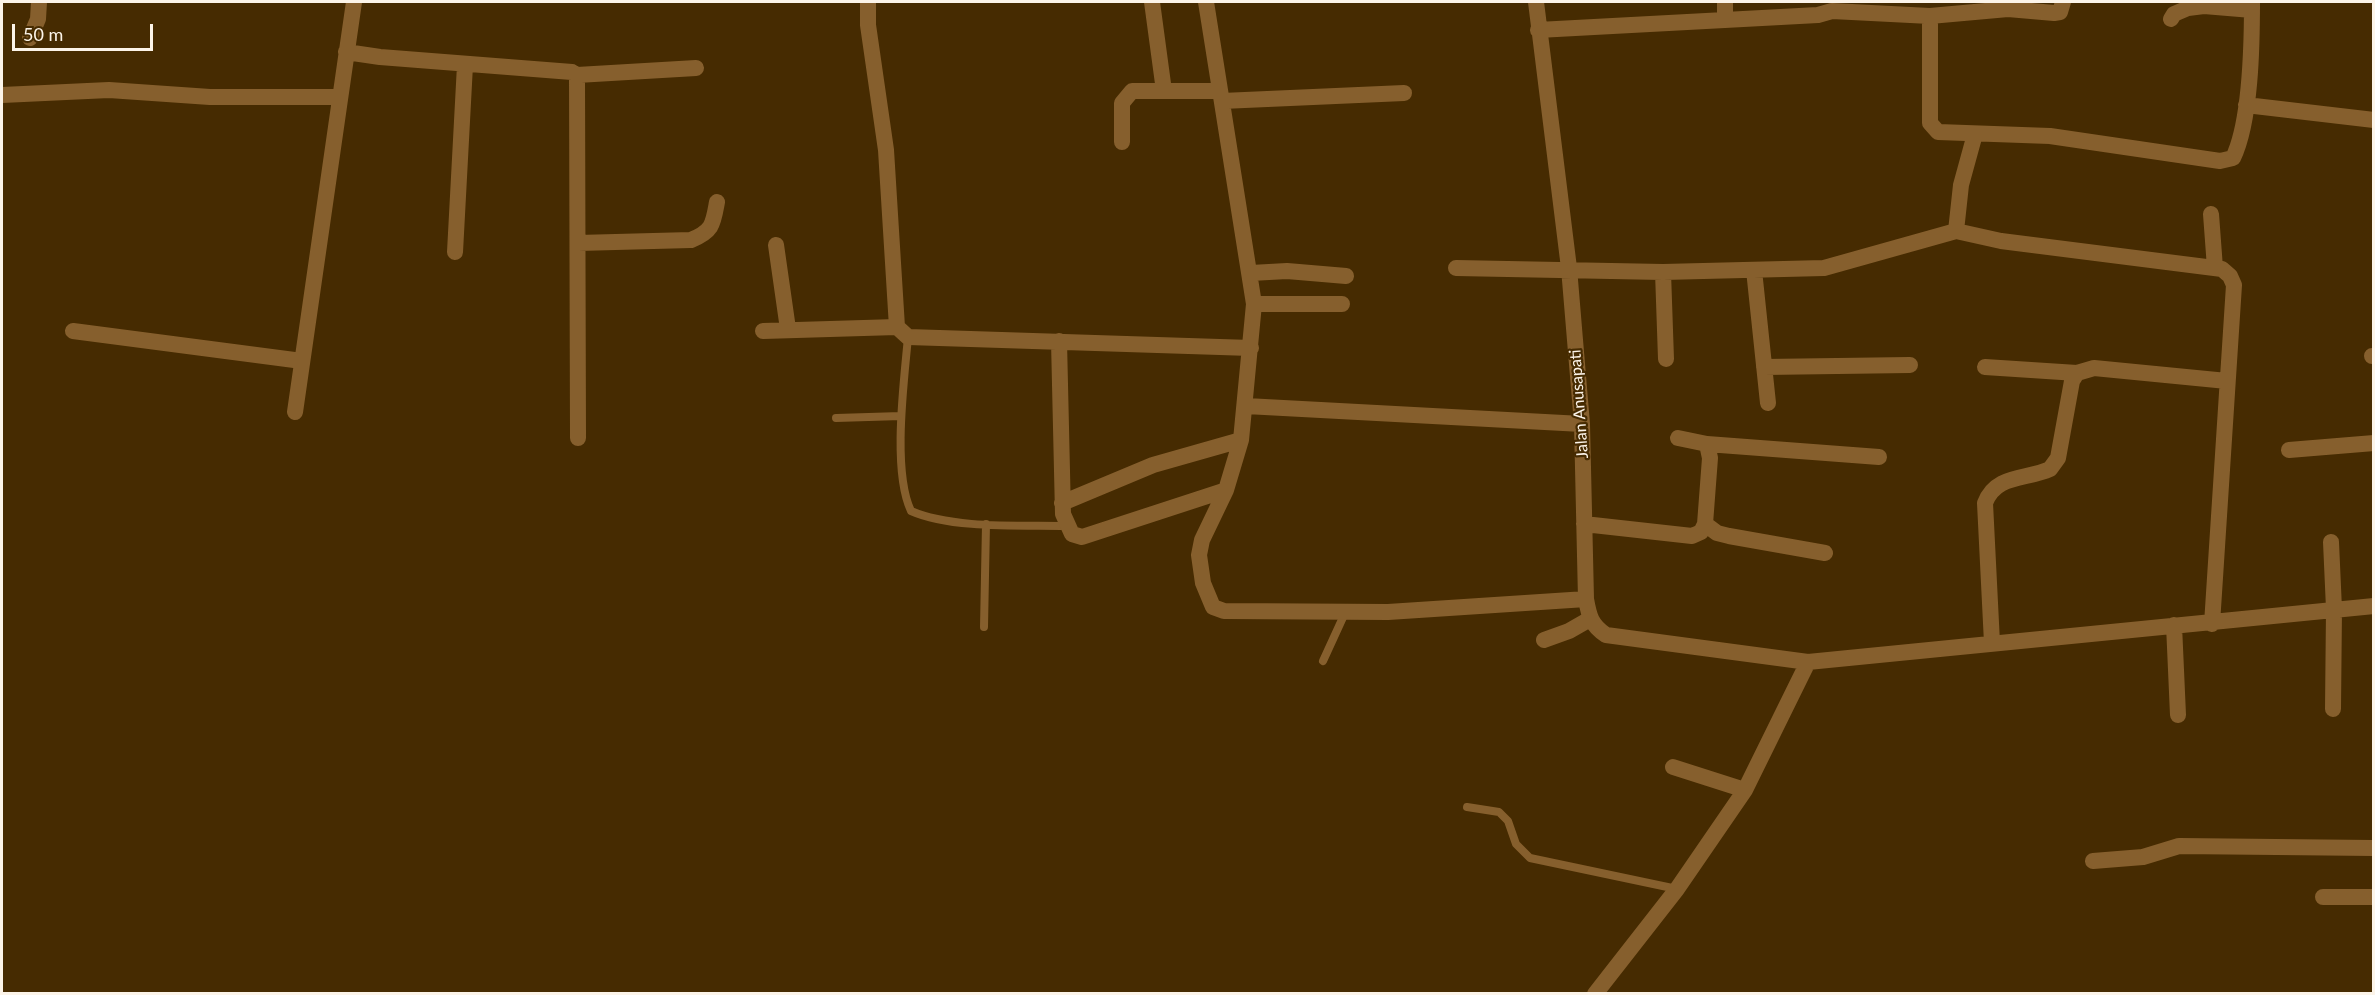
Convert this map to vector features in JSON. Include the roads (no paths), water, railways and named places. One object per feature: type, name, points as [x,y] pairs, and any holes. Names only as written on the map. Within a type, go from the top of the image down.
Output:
[{"type":"street","points":[[30,38],[38,18],[39,2]]},
{"type":"street","points":[[295,412],[354,2]]},
{"type":"street","points":[[868,2],[868,25],[886,150],[903,332]]},
{"type":"street","points":[[1152,2],[1164,91]]},
{"type":"street","points":[[1206,2],[1251,273],[1254,304],[1241,440],[1226,490],[1202,540],[1199,555],[1203,583],[1213,607],[1224,611],[1345,613],[1586,599]]},
{"type":"street","name":"Jalan Anusapati","points":[[1536,2],[1569,268],[1582,424],[1586,599],[1590,618]]},
{"type":"street","points":[[1725,2],[1725,20]]},
{"type":"street","points":[[1538,30],[1818,15],[1832,6],[1930,16],[2009,5],[2054,13],[2060,12],[2063,2]]},
{"type":"street","points":[[1930,16],[1930,123],[1938,132],[2042,137],[2220,162],[2234,158],[2247,105],[2252,6],[2188,8],[2174,14],[2171,19]]},
{"type":"street","points":[[346,52],[465,65],[572,72],[577,75],[696,68]]},
{"type":"street","points":[[455,252],[465,65]]},
{"type":"street","points":[[577,75],[578,438]]},
{"type":"street","points":[[2,95],[109,90],[210,97],[339,97]]},
{"type":"street","points":[[1122,142],[1122,103],[1127,94],[1132,91],[1221,96],[1404,93]]},
{"type":"street","points":[[2247,105],[2373,120]]},
{"type":"street","points":[[1956,231],[1961,185],[1975,134]]},
{"type":"street","points":[[578,243],[691,240],[705,234],[713,223],[717,202]]},
{"type":"street","points":[[2211,214],[2215,268]]},
{"type":"street","points":[[1456,268],[1569,268],[1663,272],[1824,268],[1956,231],[2001,241],[2222,269],[2230,276],[2234,285],[2212,624]]},
{"type":"street","points":[[776,245],[788,329]]},
{"type":"street","points":[[1754,270],[1768,403]]},
{"type":"street","points":[[1251,273],[1287,271],[1346,276]]},
{"type":"street","points":[[1663,272],[1666,359]]},
{"type":"street","points":[[1254,304],[1342,304]]},
{"type":"street","points":[[763,331],[788,329],[903,332],[1059,341],[1251,348]]},
{"type":"street","points":[[73,331],[303,361]]},
{"type":"street","points":[[1059,341],[1062,503],[1066,526],[1072,534],[1082,537],[1226,490]]},
{"type":"street","points":[[1764,367],[1910,365]]},
{"type":"street","points":[[1985,367],[2077,373],[2094,368],[2227,381]]},
{"type":"street","points":[[1992,643],[1985,503],[1989,491],[2001,483],[2050,469],[2058,458],[2072,381],[2077,373]]},
{"type":"street","points":[[1246,406],[1582,424]]},
{"type":"street","points":[[1678,438],[1707,444],[1878,457]]},
{"type":"street","points":[[1062,503],[1153,465],[1241,440]]},
{"type":"street","points":[[2289,450],[2373,443]]},
{"type":"street","points":[[1584,524],[1692,536],[1701,532],[1705,524],[1710,458],[1707,444]]},
{"type":"street","points":[[1705,524],[1717,533],[1729,536],[1824,553]]},
{"type":"street","points":[[2331,542],[2334,609],[2333,709]]},
{"type":"street","points":[[1544,640],[1569,631],[1590,618],[1596,628],[1605,634],[1772,655],[1802,661],[2174,625],[2212,624],[2373,606]]},
{"type":"street","points":[[2174,625],[2178,715]]},
{"type":"street","points":[[1595,993],[1677,889],[1744,790],[1802,661]]},
{"type":"street","points":[[1673,767],[1744,790]]},
{"type":"street","points":[[2093,861],[2143,857],[2179,846],[2373,848]]},
{"type":"street","points":[[2323,897],[2373,897]]},
{"type":"lane","points":[[903,332],[901,416],[904,496],[911,511],[921,515],[986,524],[1066,526]]},
{"type":"lane","points":[[836,418],[901,416]]},
{"type":"lane","points":[[984,627],[986,524]]},
{"type":"lane","points":[[1323,660],[1345,613]]},
{"type":"lane","points":[[1467,807],[1499,812],[1508,821],[1516,844],[1530,858],[1677,889]]}]
